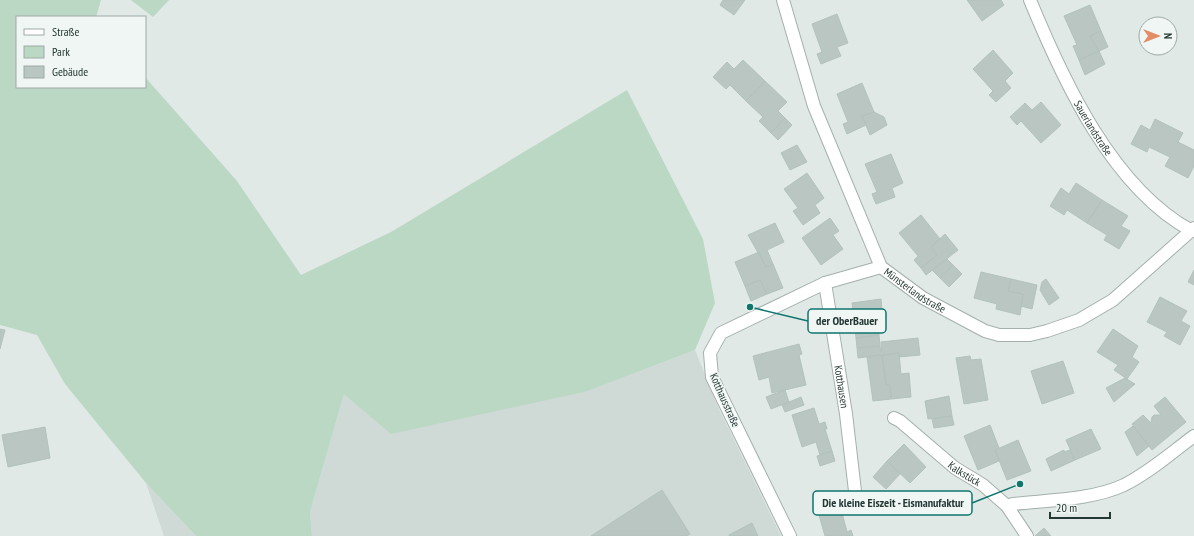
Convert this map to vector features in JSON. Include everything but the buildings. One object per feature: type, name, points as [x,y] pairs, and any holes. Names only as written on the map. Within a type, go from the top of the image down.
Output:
[{"type":"street","name":"Münsterlandstraße","points":[[782,0],[814,106],[881,267],[923,298],[985,331],[1012,336],[1030,335],[1079,320],[1113,300],[1193,229]]},
{"type":"street","name":"Sauerlandstraße","points":[[1030,0],[1042,29],[1088,121],[1117,166],[1155,204],[1178,223],[1193,229]]},
{"type":"street","name":"Kotthausstraße","points":[[790,536],[712,376],[710,353],[721,333],[825,283],[881,267]]},
{"type":"street","name":"Kotthausen","points":[[825,283],[846,414],[855,491]]},
{"type":"street","name":"Kalkstück","points":[[894,418],[900,421],[955,468],[983,485],[1010,505]]},
{"type":"street","points":[[1027,536],[1010,505],[1081,497],[1122,486],[1143,474],[1194,436]]},
{"type":"shaded area","points":[[695,350],[719,409],[781,536],[312,536],[310,512],[344,394],[588,391]]},
{"type":"shaded area","points":[[146,483],[196,536],[164,536]]},
{"type":"green space","points":[[0,0],[101,0],[96,16],[16,16],[16,88],[146,88],[146,78],[237,181],[301,275],[391,232],[627,90],[703,239],[715,303],[695,350],[588,391],[391,434],[344,394],[310,512],[312,536],[196,536],[146,483],[65,384],[37,335],[0,325]]},
{"type":"green space","points":[[131,0],[169,0],[153,17]]},
{"type":"place","name":"der OberBauer","points":[[750,307]]},
{"type":"place","name":"Die kleine Eiszeit - Eismanufaktur","points":[[1020,484]]}]
